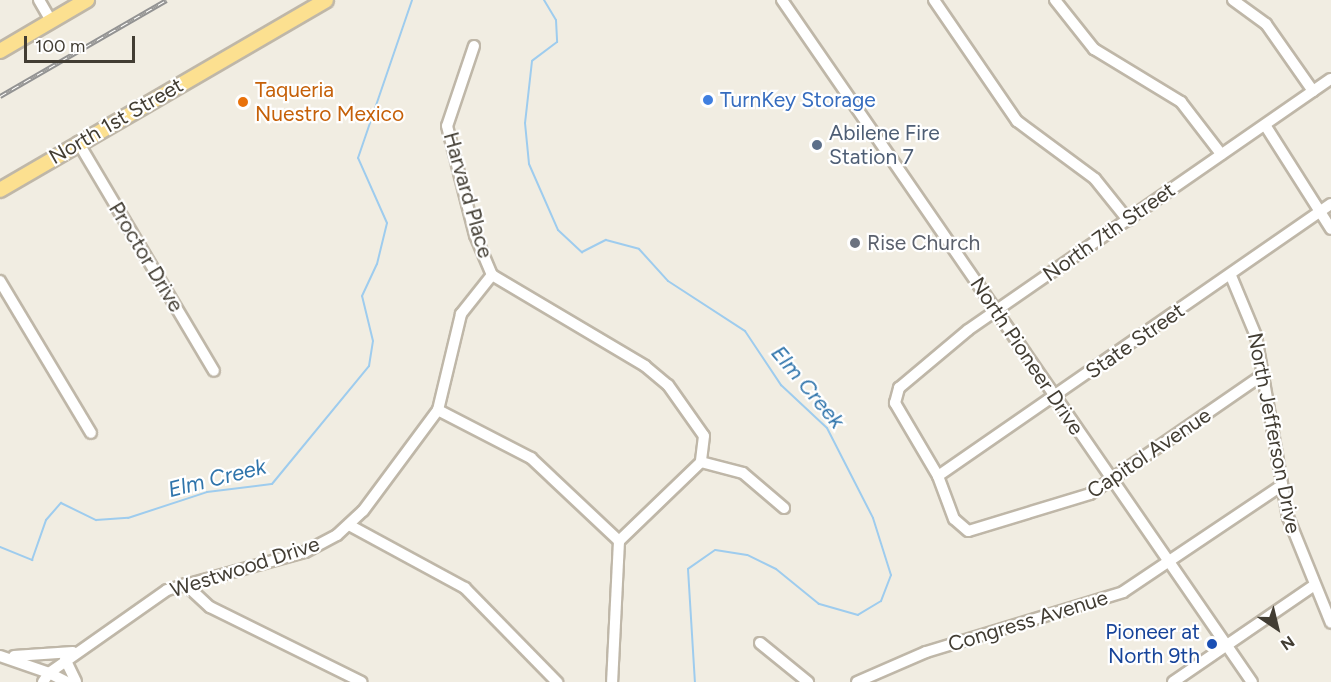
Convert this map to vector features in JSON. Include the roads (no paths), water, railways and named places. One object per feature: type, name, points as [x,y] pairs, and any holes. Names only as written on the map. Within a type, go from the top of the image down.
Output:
[{"type":"main road","points":[[0,51],[87,0]]},
{"type":"main road","name":"North 1st Street","points":[[0,190],[78,142],[326,0]]},
{"type":"street","points":[[39,0],[51,21]]},
{"type":"street","name":"North Pioneer Drive","points":[[782,0],[1252,682]]},
{"type":"street","points":[[934,0],[1017,121],[1095,178],[1128,220]]},
{"type":"street","points":[[1055,0],[1094,49],[1181,102],[1221,154]]},
{"type":"street","points":[[1233,0],[1266,24],[1313,91]]},
{"type":"street","name":"Harvard Place","points":[[474,46],[447,126],[475,235],[492,275]]},
{"type":"street","name":"North 7th Street","points":[[938,476],[894,403],[896,394],[996,310],[1331,79]]},
{"type":"street","points":[[1265,124],[1327,207],[1331,229]]},
{"type":"street","name":"Proctor Drive","points":[[78,142],[214,370]]},
{"type":"street","name":"State Street","points":[[938,476],[1231,276],[1327,207]]},
{"type":"street","points":[[492,275],[601,335],[668,385],[704,436],[701,462],[619,541],[612,682]]},
{"type":"street","name":"Westwood Drive","points":[[46,677],[65,659],[158,596],[185,584],[305,552],[349,525],[438,410],[461,314],[492,275]]},
{"type":"street","name":"North Jefferson Drive","points":[[1231,276],[1249,310],[1281,486],[1312,586],[1331,623]]},
{"type":"street","points":[[0,281],[91,433]]},
{"type":"street","name":"Capitol Avenue","points":[[938,476],[960,528],[976,530],[1071,502],[1113,481],[1261,376]]},
{"type":"street","points":[[438,410],[531,458],[619,541]]},
{"type":"street","points":[[701,462],[742,473],[784,508]]},
{"type":"street","name":"Congress Avenue","points":[[857,682],[926,652],[1097,603],[1169,564],[1281,486]]},
{"type":"street","points":[[349,525],[465,588],[557,682]]},
{"type":"street","points":[[185,584],[210,607],[362,682]]},
{"type":"street","points":[[1173,682],[1312,586]]},
{"type":"street","points":[[760,643],[808,682]]},
{"type":"street","points":[[0,655],[79,651]]},
{"type":"street","points":[[0,655],[31,666],[46,677],[67,682]]},
{"type":"street","points":[[65,659],[76,682]]},
{"type":"street","points":[[31,666],[38,682]]},
{"type":"waterway","name":"Elm Creek","points":[[0,547],[32,560],[46,520],[61,503],[96,520],[128,518],[207,492],[272,484],[369,366],[373,341],[362,296],[377,264],[387,223],[358,158],[412,0]]},
{"type":"waterway","name":"Elm Creek","points":[[544,0],[556,20],[557,42],[532,61],[525,123],[529,164],[558,230],[582,252],[606,240],[639,249],[668,281],[745,331],[781,385],[827,428],[873,518],[891,575],[881,601],[858,615],[819,604],[776,569],[747,555],[715,550],[688,569],[695,682]]},
{"type":"railway","points":[[0,96],[166,0]]},
{"type":"place","name":"TurnKey Storage","points":[[708,100]]},
{"type":"place","name":"Taqueria Nuestro Mexico","points":[[243,102]]},
{"type":"place","name":"Abilene Fire Station 7","points":[[817,145]]},
{"type":"place","name":"Rise Church","points":[[855,243]]},
{"type":"place","name":"Pioneer at North 9th","points":[[1212,644]]}]
